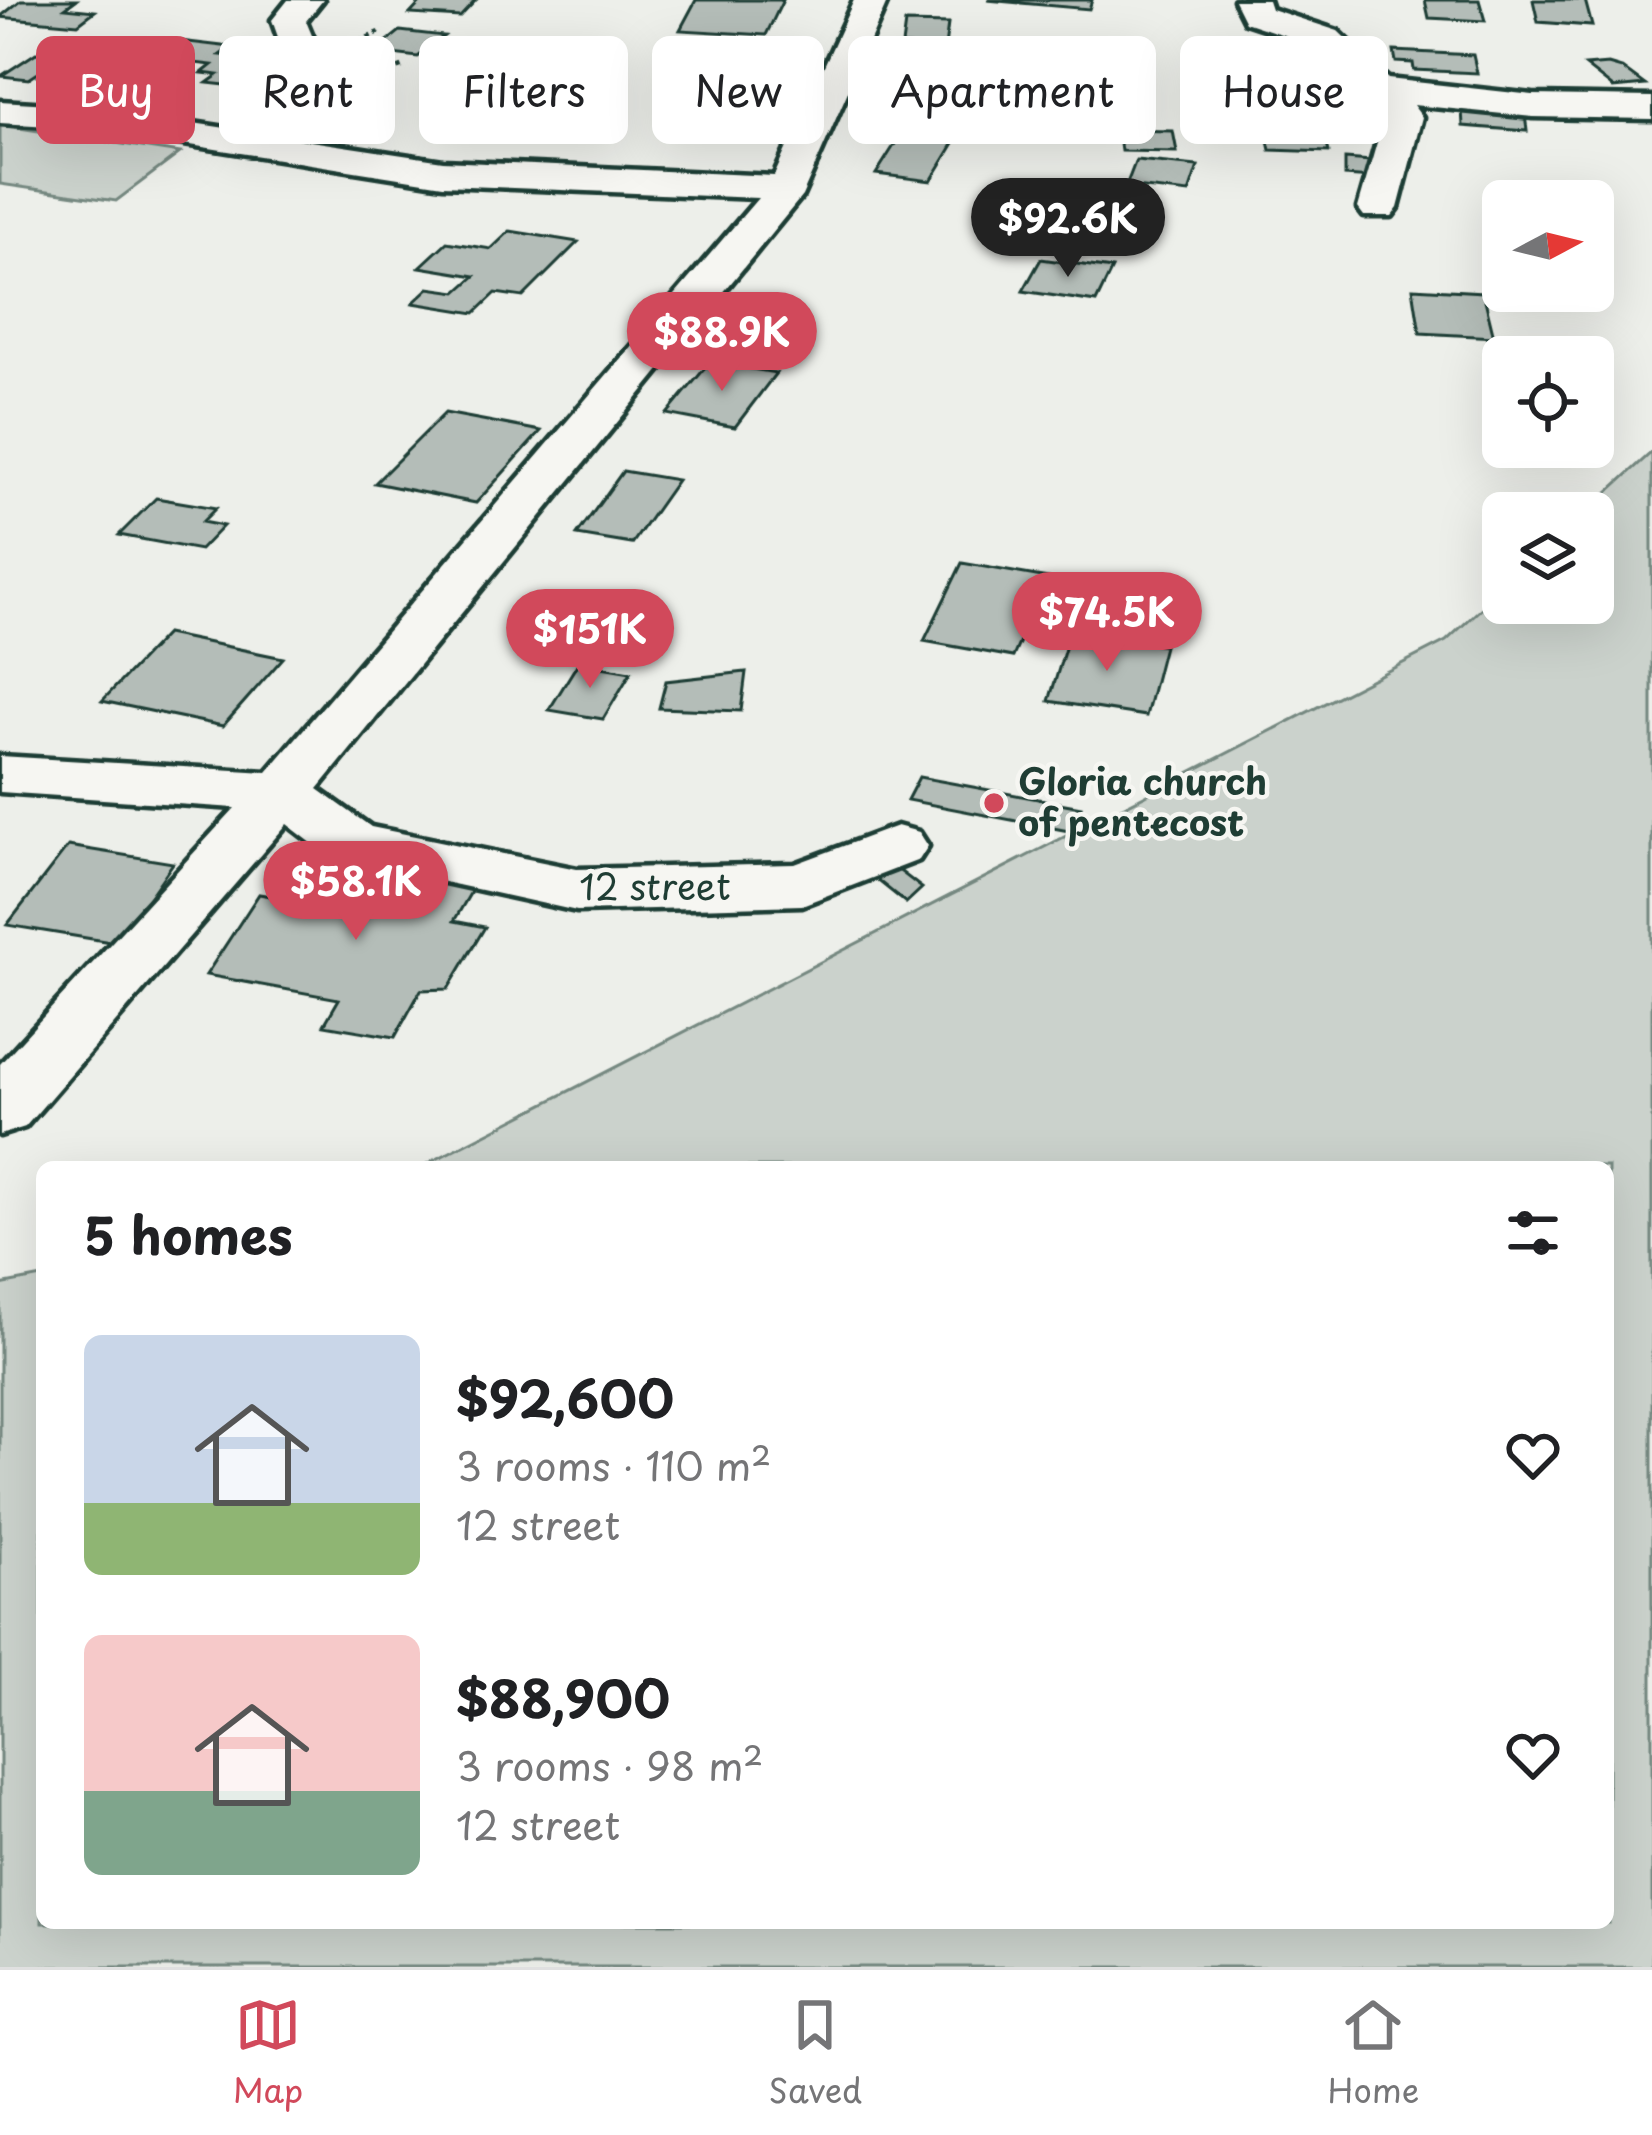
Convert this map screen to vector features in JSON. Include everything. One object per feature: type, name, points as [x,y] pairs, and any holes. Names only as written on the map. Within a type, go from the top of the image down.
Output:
[{"type":"street","points":[[296,36],[290,20],[306,0]]},
{"type":"street","points":[[0,1109],[283,792],[788,188],[871,0]]},
{"type":"street","points":[[1251,0],[1257,14],[1320,36]]},
{"type":"street","points":[[1388,89],[1533,106],[1652,108]]},
{"type":"street","points":[[1378,208],[1403,117],[1388,100]]},
{"type":"street","points":[[0,112],[83,117],[219,137]]},
{"type":"street","points":[[268,144],[443,172],[788,188]]},
{"type":"street","points":[[0,775],[283,792]]},
{"type":"street","name":"12 street","points":[[283,792],[352,843],[577,890],[802,884],[897,847]]},
{"type":"shaded area","points":[[0,125],[36,131],[36,144],[122,144],[180,153],[116,201],[0,184]]},
{"type":"shaded area","points":[[1652,452],[1652,1967],[0,1967],[0,1285],[36,1278],[36,1929],[1614,1929],[1614,1161],[433,1161],[1446,641],[1482,608],[1482,624],[1614,624],[1614,492],[1608,492]]},
{"type":"building","points":[[21,0],[76,0],[65,8],[95,11],[78,24],[0,17]]},
{"type":"building","points":[[423,0],[476,0],[460,17],[410,14]]},
{"type":"building","points":[[696,0],[783,0],[766,35],[680,30]]},
{"type":"building","points":[[987,0],[1092,0],[1089,9]]},
{"type":"building","points":[[1425,0],[1479,0],[1485,21],[1429,18]]},
{"type":"building","points":[[1533,0],[1585,0],[1592,26],[1538,22]]},
{"type":"building","points":[[905,23],[948,24],[946,36],[903,36]]},
{"type":"building","points":[[400,31],[444,36],[419,36],[418,57],[395,54],[394,36]]},
{"type":"building","points":[[195,43],[219,46],[219,84],[207,83],[218,75],[202,73],[212,65],[195,63]]},
{"type":"building","points":[[1394,51],[1473,55],[1477,73],[1414,70],[1413,63],[1396,62]]},
{"type":"building","points":[[36,53],[36,74],[29,79],[1,76]]},
{"type":"building","points":[[1608,64],[1645,85],[1613,88],[1585,66]]},
{"type":"building","points":[[1462,109],[1525,114],[1527,131],[1463,126]]},
{"type":"building","points":[[1156,131],[1173,131],[1177,152],[1121,151],[1120,144],[1156,144]]},
{"type":"building","points":[[895,144],[953,144],[931,181],[876,174]]},
{"type":"building","points":[[1269,144],[1327,144],[1329,152],[1270,150]]},
{"type":"building","points":[[1345,159],[1371,161],[1372,178],[1345,176]]},
{"type":"building","points":[[1136,160],[1198,166],[1189,193],[1126,186]]},
{"type":"building","points":[[1049,184],[1110,191],[1103,208],[1041,201]]},
{"type":"building","points":[[510,231],[578,242],[523,297],[496,293],[475,313],[413,303],[429,288],[457,292],[475,276],[420,267],[447,242],[491,249]]},
{"type":"building","points":[[1041,259],[1112,269],[1096,302],[1023,291]]},
{"type":"building","points":[[1413,288],[1482,292],[1482,312],[1488,312],[1494,336],[1420,333]]},
{"type":"building","points":[[710,362],[776,373],[735,427],[667,414]]},
{"type":"building","points":[[445,413],[541,431],[476,503],[375,483]]},
{"type":"building","points":[[623,471],[677,480],[632,544],[577,535]]},
{"type":"building","points":[[156,498],[216,508],[202,522],[223,526],[200,550],[119,535]]},
{"type":"building","points":[[962,563],[1048,578],[1013,657],[924,641]]},
{"type":"building","points":[[1070,632],[1164,646],[1146,716],[1049,701]]},
{"type":"building","points":[[166,634],[283,658],[223,726],[102,701]]},
{"type":"building","points":[[578,663],[631,672],[603,719],[549,710]]},
{"type":"building","points":[[746,672],[741,711],[659,708],[666,681]]},
{"type":"building","name":"Gloria church of pentecost","points":[[919,777],[1081,807],[1074,832],[907,800]]},
{"type":"building","points":[[68,846],[173,863],[117,943],[7,925]]},
{"type":"building","points":[[347,862],[475,885],[454,921],[485,927],[448,989],[421,990],[395,1037],[324,1025],[339,999],[206,975],[259,894],[289,899],[305,874],[335,880]]},
{"type":"building","points":[[888,862],[922,888],[906,903],[871,875]]},
{"type":"place","name":"Gloria church of pentecost","points":[[994,803]]}]
